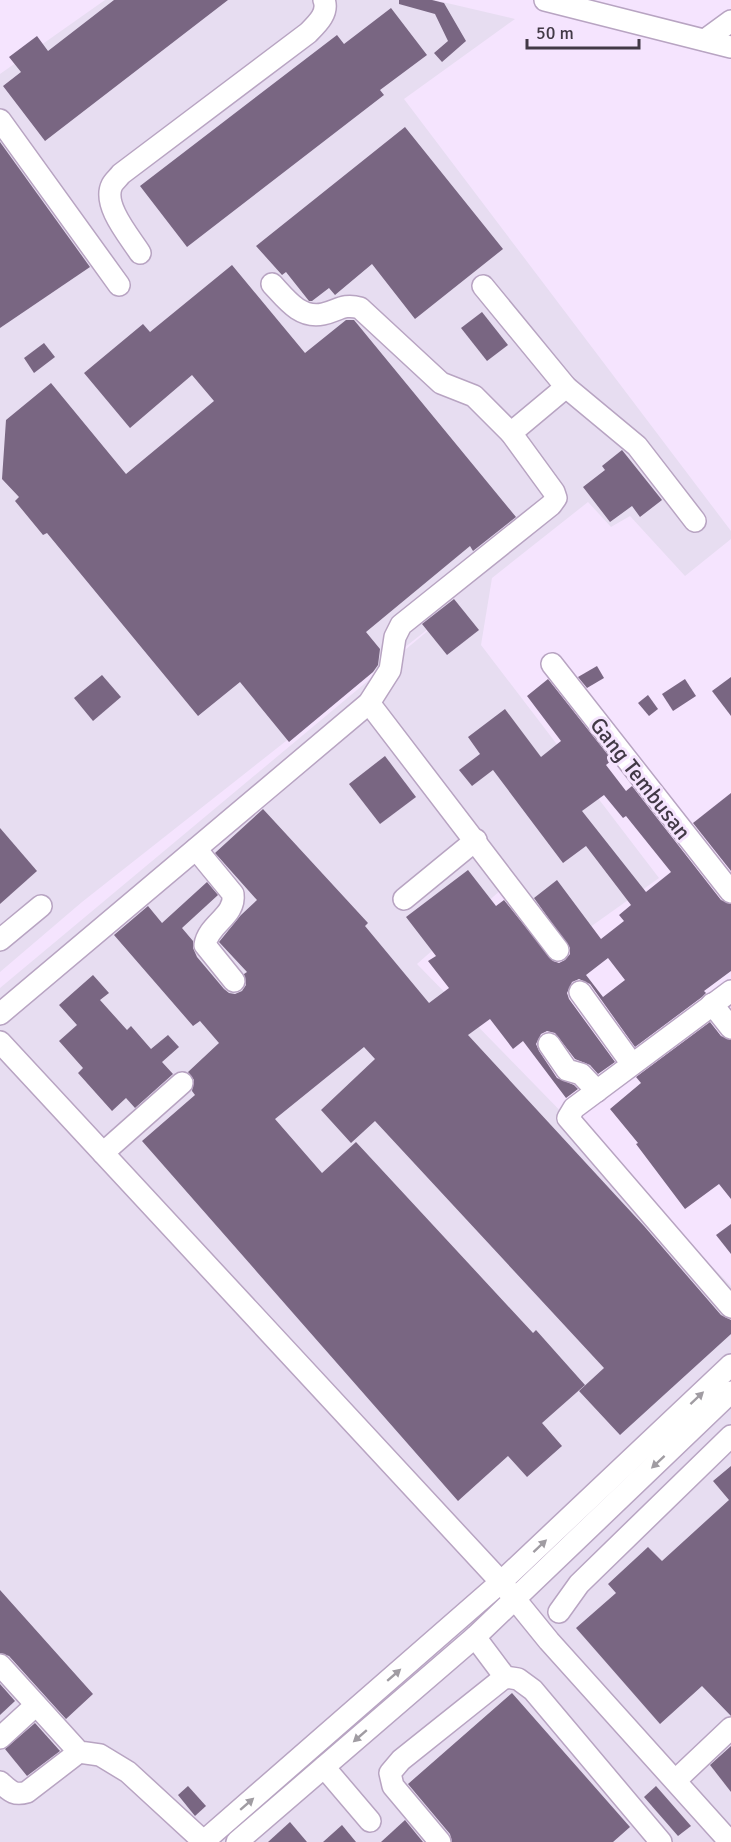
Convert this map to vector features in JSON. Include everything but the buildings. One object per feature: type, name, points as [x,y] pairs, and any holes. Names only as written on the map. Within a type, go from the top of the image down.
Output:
[{"type":"street","points":[[140,253],[112,207],[109,200],[111,186],[121,174],[308,33],[321,20],[326,5],[324,0]]},
{"type":"street","points":[[544,0],[731,47]]},
{"type":"street","points":[[705,40],[731,21]]},
{"type":"street","points":[[0,120],[119,285]]},
{"type":"street","points":[[0,1014],[369,703],[390,670],[395,637],[401,625],[551,505],[556,498],[511,433],[474,396],[441,382],[360,308],[350,305],[321,314],[307,313],[292,307],[272,284]]},
{"type":"street","points":[[483,286],[566,387],[637,446],[695,521]]},
{"type":"street","points":[[511,433],[566,387]]},
{"type":"street","name":"Gang Tembusan","points":[[552,664],[731,892]]},
{"type":"street","points":[[369,703],[558,950]]},
{"type":"street","points":[[404,899],[476,840]]},
{"type":"street","points":[[196,849],[233,894],[232,908],[210,932],[205,945],[234,981]]},
{"type":"street","points":[[0,940],[41,906]]},
{"type":"street","points":[[731,990],[574,1108],[568,1118],[731,1307]]},
{"type":"street","points":[[580,992],[632,1064]]},
{"type":"street","points":[[712,1004],[731,1028]]},
{"type":"street","points":[[0,1042],[507,1590],[549,1641],[730,1842]]},
{"type":"street","points":[[549,1044],[567,1070],[581,1074],[597,1091]]},
{"type":"street","points":[[103,1153],[182,1083]]},
{"type":"street","points":[[0,1665],[79,1752],[100,1755],[128,1772],[203,1842],[507,1590],[676,1431],[731,1365]]},
{"type":"street","points":[[676,1431],[731,1392]]},
{"type":"street","points":[[559,1612],[579,1584],[731,1436]]},
{"type":"street","points":[[237,1842],[475,1637],[507,1590]]},
{"type":"street","points":[[475,1637],[505,1677],[518,1679],[533,1690],[661,1842]]},
{"type":"street","points":[[440,1842],[393,1786],[390,1773],[401,1760],[505,1677]]},
{"type":"street","points":[[0,1737],[36,1705]]},
{"type":"street","points":[[676,1780],[731,1728]]},
{"type":"street","points":[[0,1782],[17,1795],[27,1792],[79,1752]]},
{"type":"street","points":[[324,1767],[370,1821]]},
{"type":"shaded area","points":[[105,0],[434,0],[515,19],[404,99],[731,531],[731,539],[685,576],[630,516],[611,527],[588,502],[492,578],[481,645],[659,878],[558,950],[502,889],[417,964],[731,1286],[731,1842],[0,1842],[0,1058],[476,1570],[0,1035],[0,988],[466,599],[82,902],[0,972],[0,74]]}]
